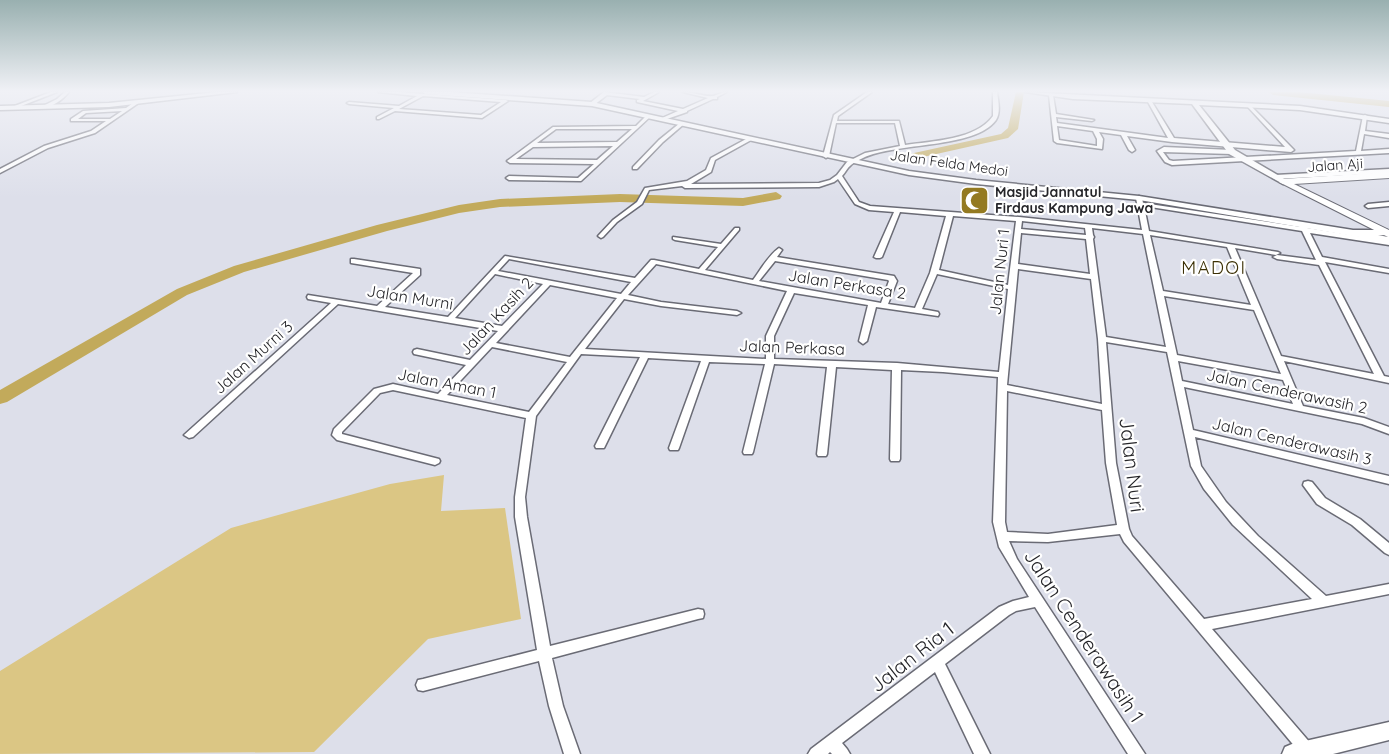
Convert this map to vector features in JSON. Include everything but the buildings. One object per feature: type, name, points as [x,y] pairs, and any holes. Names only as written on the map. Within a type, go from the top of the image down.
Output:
[{"type":"main road","name":"Jalan Felda Medoi","points":[[700,127],[852,162],[967,181],[1139,201],[1304,227],[1386,236]]},
{"type":"main road","points":[[1212,127],[1224,144],[1240,158],[1365,222],[1386,236]]},
{"type":"main road","name":"Jalan Aji","points":[[1282,181],[1389,175]]},
{"type":"main road","name":"Jalan Aji","points":[[1282,181],[1389,175]]},
{"type":"main road","points":[[1354,231],[1365,222]]},
{"type":"main road","points":[[1354,231],[1386,236]]},
{"type":"main road","points":[[1299,752],[1389,731]]},
{"type":"street","points":[[1,170],[46,147],[93,132],[100,127]]},
{"type":"street","points":[[600,162],[509,161],[556,128],[622,127]]},
{"type":"street","points":[[509,178],[577,181],[637,127]]},
{"type":"street","points":[[635,168],[677,127]]},
{"type":"street","points":[[826,156],[833,127]]},
{"type":"street","points":[[898,127],[903,147]]},
{"type":"street","points":[[601,236],[615,221],[636,206],[645,190],[654,187],[819,185],[832,181],[860,156],[964,136],[984,127]]},
{"type":"street","points":[[1055,127],[1057,141],[1060,143],[1100,148],[1100,139],[1095,130]]},
{"type":"street","points":[[1076,127],[1172,140],[1291,149]]},
{"type":"street","points":[[1165,127],[1172,140]]},
{"type":"street","points":[[1270,127],[1297,156]]},
{"type":"street","points":[[1358,153],[1364,127]]},
{"type":"street","points":[[1364,132],[1389,136]]},
{"type":"street","points":[[1123,134],[1132,150]]},
{"type":"street","points":[[679,186],[696,180],[709,171],[713,159],[750,139]]},
{"type":"street","points":[[532,145],[618,144]]},
{"type":"street","points":[[1232,152],[1164,149],[1160,151],[1167,161],[1172,163],[1389,151]]},
{"type":"street","points":[[838,176],[857,203],[862,206],[1019,219]]},
{"type":"street","points":[[1139,201],[1196,466],[1220,504],[1324,602]]},
{"type":"street","points":[[1368,206],[1389,204]]},
{"type":"street","points":[[878,257],[898,210]]},
{"type":"street","points":[[918,310],[935,272],[950,214]]},
{"type":"street","name":"Jalan Nuri 1","points":[[1002,536],[999,522],[1002,387],[1019,219],[1146,232],[1388,272]]},
{"type":"street","name":"Jalan Nuri","points":[[1088,225],[1102,339],[1111,463],[1123,529],[1128,539],[1202,625],[1299,752]]},
{"type":"street","points":[[1304,227],[1386,236]]},
{"type":"street","points":[[1304,227],[1320,261],[1385,379]]},
{"type":"street","points":[[700,272],[737,229]]},
{"type":"street","points":[[1017,231],[1091,237]]},
{"type":"street","points":[[675,238],[722,246]]},
{"type":"street","points":[[1230,245],[1299,407]]},
{"type":"street","points":[[754,283],[779,250]]},
{"type":"street","points":[[451,318],[507,257],[637,281]]},
{"type":"street","points":[[772,258],[885,275],[893,281],[884,305]]},
{"type":"street","points":[[354,261],[417,271],[380,307]]},
{"type":"street","name":"Jalan Perkasa 2","points":[[637,281],[654,262],[791,290],[935,314]]},
{"type":"street","points":[[1014,266],[1094,277]]},
{"type":"street","points":[[494,272],[622,297],[737,313]]},
{"type":"street","points":[[935,272],[1012,288]]},
{"type":"street","points":[[572,754],[556,706],[544,654],[521,517],[520,497],[531,416],[622,297],[637,281]]},
{"type":"street","name":"Jalan Kasih 2","points":[[441,396],[548,282]]},
{"type":"street","points":[[747,452],[770,362],[773,328],[791,290]]},
{"type":"street","points":[[1159,293],[1258,308]]},
{"type":"street","name":"Jalan Murni","points":[[311,297],[504,328]]},
{"type":"street","name":"Jalan Murni 3","points":[[189,435],[337,301]]},
{"type":"street","points":[[863,341],[873,303]]},
{"type":"street","points":[[1102,339],[1287,378]]},
{"type":"street","name":"Jalan Perkasa","points":[[489,344],[576,356],[645,356],[832,363],[1003,375]]},
{"type":"street","points":[[417,352],[471,363]]},
{"type":"street","points":[[600,446],[645,356]]},
{"type":"street","points":[[1280,358],[1385,379]]},
{"type":"street","points":[[674,448],[706,359]]},
{"type":"street","points":[[822,454],[832,363]]},
{"type":"street","points":[[895,459],[897,366]]},
{"type":"street","name":"Jalan Cenderawasih 2","points":[[1178,383],[1364,421],[1389,431]]},
{"type":"street","name":"Jalan Aman 1","points":[[435,461],[337,435],[337,431],[355,412],[384,388],[393,387],[531,416]]},
{"type":"street","points":[[1002,387],[1107,408]]},
{"type":"street","name":"Jalan Cenderawasih 3","points":[[1188,432],[1389,480]]},
{"type":"street","points":[[1308,485],[1317,497],[1356,522],[1389,550]]},
{"type":"street","points":[[1002,536],[1048,538],[1123,529]]},
{"type":"street","name":"Jalan Cenderawasih 1","points":[[1002,536],[1012,562],[1137,754]]},
{"type":"street","points":[[1202,625],[1389,589]]},
{"type":"street","name":"Jalan Ria 1","points":[[816,754],[837,748],[937,662],[1004,611],[1013,606],[1037,601]]},
{"type":"street","points":[[423,685],[698,614]]},
{"type":"street","points":[[937,662],[982,754]]},
{"type":"shaded area","points":[[444,475],[441,511],[505,508],[521,619],[428,639],[314,752],[0,754],[0,671],[231,528],[390,484]]},
{"type":"waterway","points":[[914,156],[1004,136],[1013,127]]},
{"type":"waterway","points":[[0,398],[182,292],[239,269],[382,228],[459,209],[500,203],[620,198],[743,202],[776,196]]},
{"type":"place","name":"Masjid Jannatul Firdaus Kampung Jawa","points":[[974,200]]},
{"type":"district","name":"MADOI","points":[[1214,268]]}]
